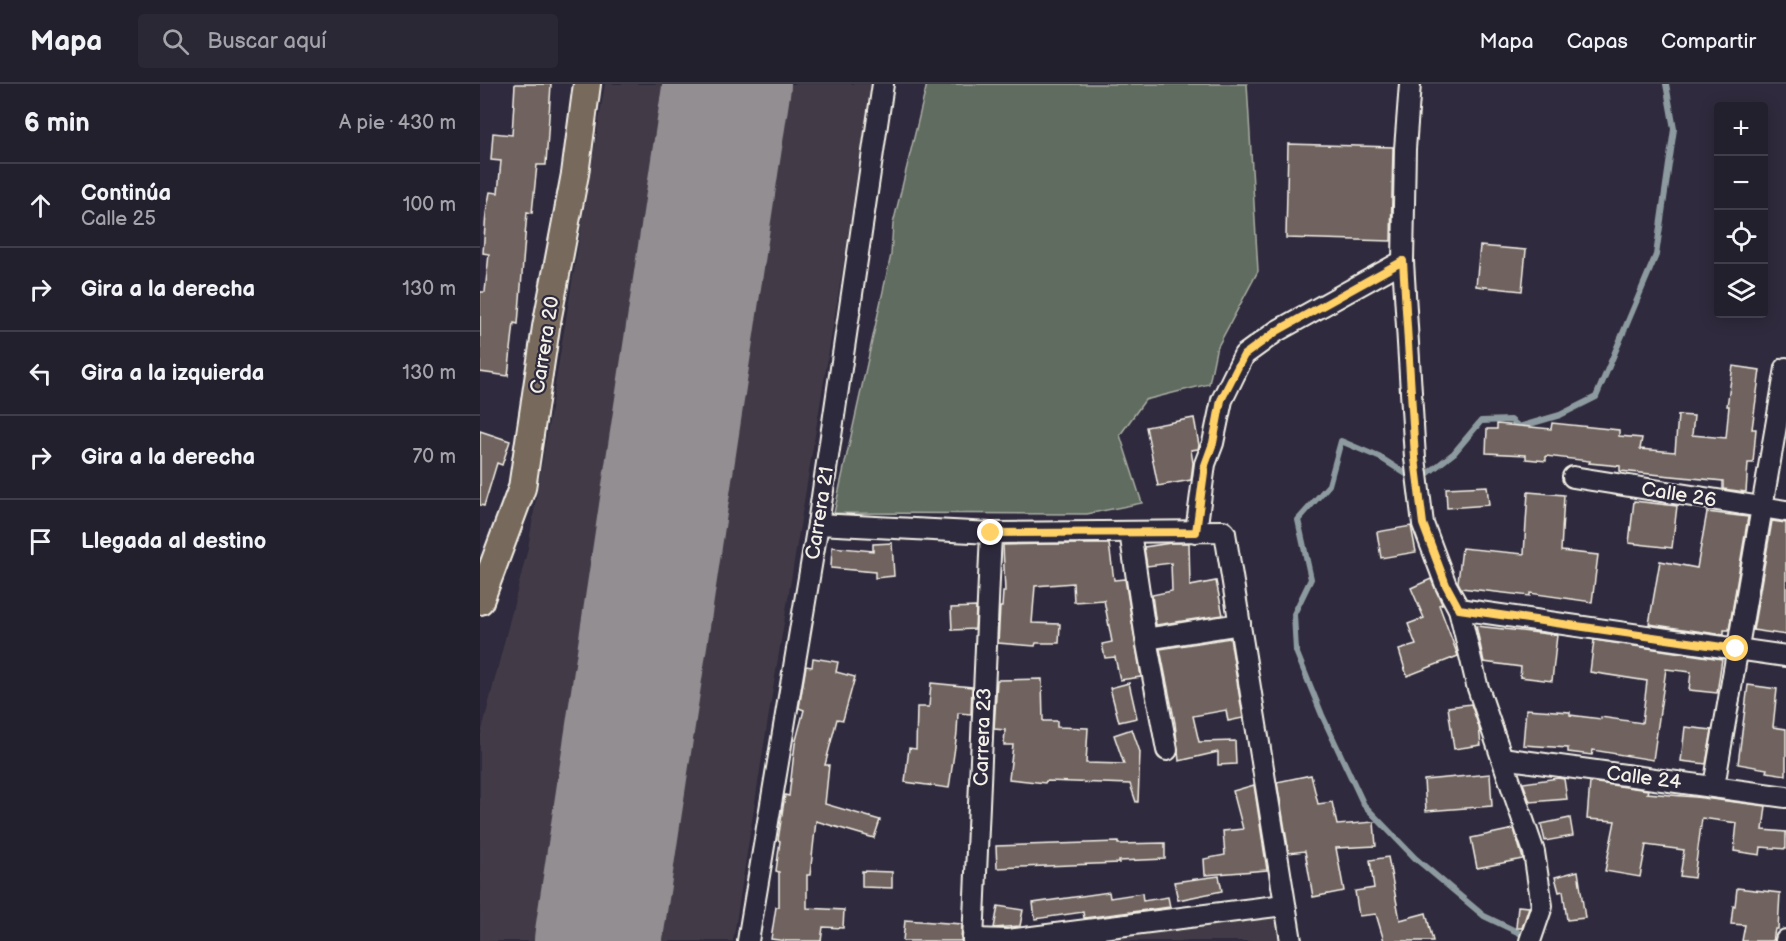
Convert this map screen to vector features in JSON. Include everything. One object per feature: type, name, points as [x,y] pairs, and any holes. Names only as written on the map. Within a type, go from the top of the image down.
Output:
[{"type":"main road","name":"Carrera 20","points":[[480,601],[522,488],[546,327],[574,174],[587,84]]},
{"type":"street","name":"Carrera 21","points":[[748,941],[818,524],[883,84]]},
{"type":"street","points":[[1410,84],[1405,149],[1403,261],[1415,458],[1423,524],[1446,585],[1459,609],[1477,685],[1534,852],[1542,906],[1531,940]]},
{"type":"street","points":[[1196,532],[1205,465],[1213,443],[1221,400],[1244,355],[1277,331],[1403,261]]},
{"type":"street","points":[[1714,786],[1786,368]]},
{"type":"street","name":"Calle 26","points":[[1573,477],[1786,511]]},
{"type":"street","points":[[818,524],[991,533],[1225,532],[1291,941]]},
{"type":"street","points":[[1130,532],[1146,639],[1167,750]]},
{"type":"street","name":"Carrera 23","points":[[973,940],[991,533]]},
{"type":"street","points":[[1459,609],[1786,656]]},
{"type":"street","points":[[1146,639],[1240,624]]},
{"type":"street","name":"Calle 24","points":[[1502,758],[1786,797]]},
{"type":"street","points":[[973,940],[1008,940],[1284,905]]},
{"type":"shaded area","points":[[605,84],[873,84],[733,941],[480,941],[480,738],[528,548]]},
{"type":"shaded area","points":[[1274,914],[1282,916],[1288,941],[1043,941]]},
{"type":"green space","points":[[927,84],[1247,84],[1258,271],[1216,350],[1209,384],[1145,400],[1120,435],[1142,503],[1087,514],[834,513],[891,255],[893,224]]},
{"type":"building","points":[[515,84],[551,84],[546,165],[537,165],[532,213],[527,212],[518,324],[514,323],[508,376],[480,372],[480,292],[485,292],[489,254],[483,253],[486,213],[490,192],[498,193],[501,161],[491,160],[493,133],[512,135]]},
{"type":"building","points":[[1288,144],[1393,147],[1391,241],[1286,238]]},
{"type":"building","points":[[1480,246],[1526,250],[1522,291],[1476,286]]},
{"type":"building","points":[[1733,366],[1760,370],[1752,429],[1756,429],[1753,463],[1748,463],[1746,492],[1723,489],[1723,481],[1620,471],[1620,466],[1589,463],[1590,461],[1546,456],[1546,461],[1526,459],[1526,455],[1486,453],[1487,429],[1497,429],[1497,424],[1551,429],[1552,423],[1619,430],[1619,436],[1642,438],[1640,449],[1675,452],[1678,415],[1694,416],[1692,435],[1726,438],[1729,406],[1727,406]]},
{"type":"building","points":[[1194,418],[1199,445],[1198,449],[1191,450],[1193,463],[1191,480],[1158,486],[1146,427]]},
{"type":"building","points":[[480,431],[510,441],[502,465],[497,463],[484,506],[480,505]]},
{"type":"building","points":[[1487,486],[1489,505],[1447,508],[1446,488]]},
{"type":"building","points":[[1528,492],[1564,495],[1561,551],[1598,555],[1592,602],[1530,593],[1530,596],[1461,588],[1458,582],[1462,548],[1524,554]]},
{"type":"building","points":[[1634,501],[1677,506],[1672,548],[1629,543]]},
{"type":"building","points":[[1707,512],[1748,517],[1729,630],[1724,630],[1724,635],[1649,624],[1660,561],[1697,568]]},
{"type":"building","points":[[1772,521],[1786,523],[1786,635],[1753,630]]},
{"type":"building","points":[[1411,526],[1416,552],[1381,558],[1377,532]]},
{"type":"building","points":[[892,543],[894,576],[875,578],[875,572],[831,568],[832,547],[873,551],[873,544]]},
{"type":"building","points":[[1189,543],[1190,586],[1216,581],[1223,615],[1156,625],[1152,595],[1172,591],[1171,563],[1147,566],[1144,547]]},
{"type":"building","points":[[1109,544],[1114,580],[1125,579],[1141,677],[1120,680],[1115,657],[1105,658],[1102,644],[1112,642],[1104,600],[1074,602],[1073,583],[1035,586],[1032,623],[1060,624],[1059,643],[1036,643],[1035,646],[998,643],[1000,607],[1002,607],[1003,592],[1005,592],[1003,545]]},
{"type":"building","points":[[1431,579],[1442,604],[1439,605],[1458,656],[1407,676],[1399,650],[1416,645],[1408,624],[1424,618],[1411,588]]},
{"type":"building","points":[[976,607],[975,629],[952,630],[951,608]]},
{"type":"building","points":[[1476,626],[1557,635],[1552,681],[1520,677],[1521,667],[1484,662]]},
{"type":"building","points":[[1230,638],[1243,718],[1228,721],[1226,710],[1193,716],[1199,742],[1235,741],[1236,764],[1218,765],[1218,752],[1179,761],[1175,723],[1160,649]]},
{"type":"building","points":[[1594,640],[1722,659],[1717,693],[1689,690],[1691,672],[1666,669],[1653,760],[1593,750],[1592,755],[1568,752],[1568,748],[1523,745],[1526,709],[1570,712],[1570,715],[1642,723],[1647,681],[1590,672]]},
{"type":"building","points":[[813,658],[838,662],[836,672],[855,677],[843,720],[837,719],[825,765],[829,765],[825,804],[880,820],[874,838],[816,821],[810,875],[807,875],[807,908],[844,910],[843,928],[823,927],[821,941],[787,941],[771,939],[776,907],[779,907],[779,872],[776,871],[780,841],[778,840],[785,795],[789,796],[795,744],[804,710],[799,708],[806,666],[812,667]]},
{"type":"building","points":[[1042,679],[1043,721],[1057,721],[1057,727],[1088,728],[1086,763],[1124,764],[1114,735],[1132,729],[1140,752],[1138,802],[1136,802],[1130,784],[1046,781],[1045,783],[1009,779],[1013,745],[1004,745],[1005,730],[994,729],[997,680]]},
{"type":"building","points":[[931,683],[972,687],[971,714],[958,713],[949,788],[905,782],[909,748],[916,749],[917,707],[929,707]]},
{"type":"building","points":[[1129,683],[1137,718],[1119,722],[1110,688]]},
{"type":"building","points":[[1748,685],[1777,689],[1773,727],[1786,729],[1786,775],[1738,764]]},
{"type":"building","points":[[1471,704],[1479,727],[1481,745],[1454,749],[1448,707]]},
{"type":"building","points":[[1685,727],[1712,730],[1706,764],[1681,761]]},
{"type":"building","points":[[1490,774],[1492,806],[1426,811],[1424,780]]},
{"type":"building","points":[[1311,775],[1318,804],[1332,802],[1337,825],[1374,822],[1376,846],[1336,848],[1344,891],[1313,897],[1305,851],[1289,853],[1277,782]]},
{"type":"building","points":[[1564,779],[1567,799],[1530,802],[1523,783]]},
{"type":"building","points":[[1590,782],[1648,790],[1647,793],[1766,806],[1763,830],[1786,832],[1786,849],[1761,847],[1760,855],[1734,851],[1737,823],[1702,818],[1694,878],[1680,876],[1684,850],[1646,845],[1640,877],[1605,871],[1615,821],[1587,819]]},
{"type":"building","points":[[1254,785],[1267,870],[1205,875],[1204,859],[1225,855],[1223,831],[1243,829],[1233,791]]},
{"type":"building","points":[[1570,818],[1573,836],[1545,841],[1541,824]]},
{"type":"building","points":[[1514,829],[1523,859],[1477,868],[1471,838]]},
{"type":"building","points":[[1118,842],[1118,844],[1165,843],[1165,859],[997,868],[996,846]]},
{"type":"building","points":[[1388,857],[1400,920],[1426,913],[1433,941],[1384,941],[1376,914],[1359,916],[1355,891],[1374,888],[1370,860]]},
{"type":"building","points":[[862,871],[892,872],[892,888],[862,887]]},
{"type":"building","points":[[1578,871],[1585,918],[1567,920],[1563,891],[1559,892],[1555,877]]},
{"type":"building","points":[[1219,876],[1222,891],[1178,900],[1174,882]]},
{"type":"building","points":[[1737,888],[1780,893],[1778,929],[1775,929],[1773,941],[1742,941],[1745,925],[1731,924]]},
{"type":"building","points":[[1109,892],[1110,898],[1142,893],[1143,901],[1168,897],[1170,907],[1084,918],[1083,912],[1035,919],[1033,903]]},
{"type":"building","points":[[998,906],[1023,910],[1020,926],[994,928]]},
{"type":"building","points":[[1518,906],[1529,907],[1522,928],[1516,928]]},
{"type":"building","points":[[905,920],[962,924],[961,941],[903,941]]},
{"type":"waterway","points":[[1422,478],[1454,453],[1481,421],[1511,420],[1519,427],[1560,415],[1596,397],[1656,255],[1674,129],[1666,84]]},
{"type":"waterway","points":[[1414,479],[1381,458],[1341,441],[1329,485],[1298,520],[1311,579],[1294,614],[1296,651],[1322,715],[1364,805],[1415,858],[1484,916],[1528,937]]},
{"type":"runway","points":[[598,941],[727,84]]},
{"type":"route","points":[[991,533],[1196,532],[1205,465],[1213,443],[1221,400],[1244,355],[1277,331],[1403,261],[1415,458],[1423,524],[1446,585],[1459,609],[1736,649]]}]
